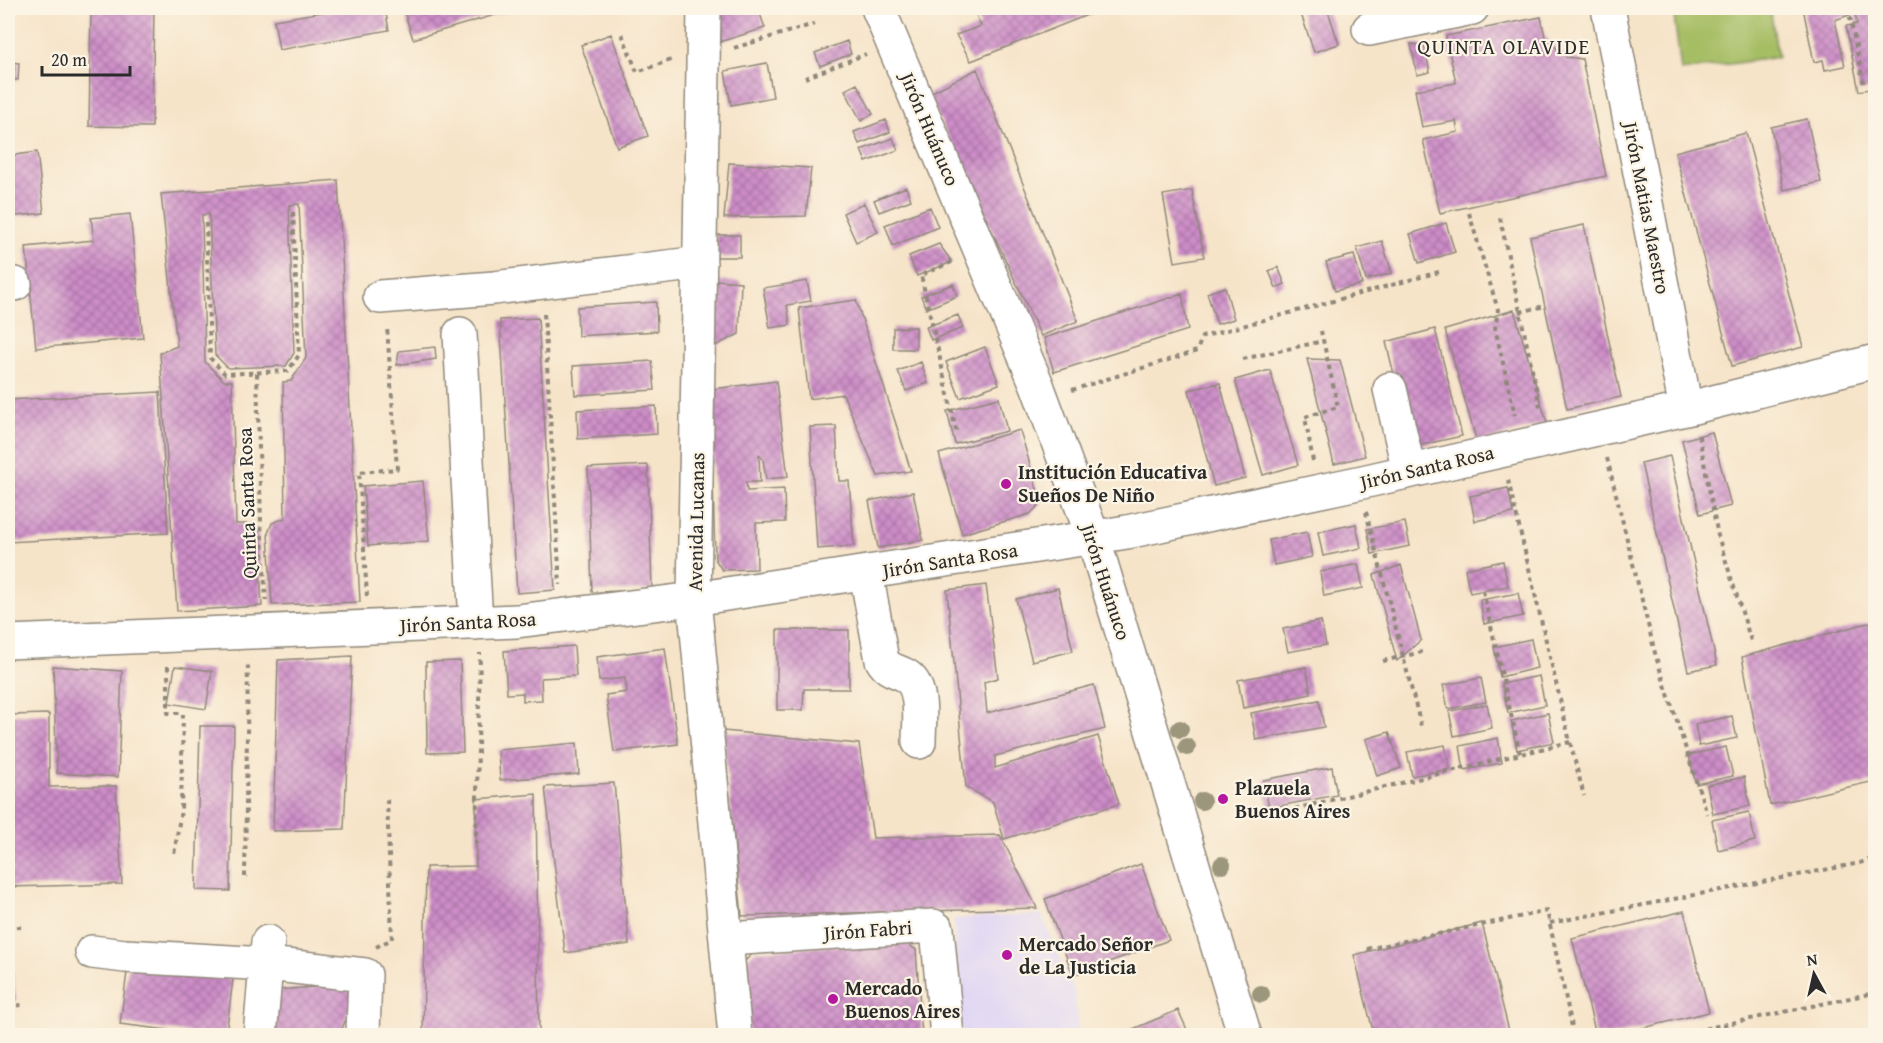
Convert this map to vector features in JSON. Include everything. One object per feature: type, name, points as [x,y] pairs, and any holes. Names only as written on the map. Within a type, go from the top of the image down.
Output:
[{"type":"street","name":"Avenida Lucanas","points":[[704,8],[694,599],[735,1035]]},
{"type":"street","name":"Jirón Huánuco","points":[[878,8],[1042,399],[1093,537],[1245,1035]]},
{"type":"street","points":[[1369,28],[1472,8]]},
{"type":"street","name":"Jirón Matias Maestro","points":[[1608,8],[1690,408]]},
{"type":"street","points":[[383,311],[494,288],[700,263]]},
{"type":"street","points":[[460,334],[479,623]]},
{"type":"street","name":"Jirón Santa Rosa","points":[[8,642],[517,621],[694,599],[1093,537],[1358,483],[1690,408],[1875,362]]},
{"type":"street","points":[[1390,389],[1409,471]]},
{"type":"street","points":[[866,573],[882,660],[886,668],[907,676],[915,685],[918,696],[919,742]]},
{"type":"street","name":"Jirón Fabri","points":[[727,939],[933,926],[937,929],[947,1035]]},
{"type":"street","points":[[92,952],[125,956],[268,953],[365,975],[363,1033]]},
{"type":"street","points":[[260,1035],[268,953]]},
{"type":"path","points":[[1848,8],[1864,85]]},
{"type":"path","points":[[622,34],[638,72],[814,24]]},
{"type":"path","points":[[806,78],[893,42]]},
{"type":"path","points":[[206,223],[210,358],[225,374],[288,371],[300,355],[293,212]]},
{"type":"path","points":[[1469,213],[1498,310],[1495,328],[1523,445],[1570,742],[1584,796]]},
{"type":"path","points":[[1500,218],[1520,312],[1523,445]]},
{"type":"path","points":[[957,434],[921,274],[981,251]]},
{"type":"path","points":[[1042,399],[1197,351],[1202,337],[1439,272]]},
{"type":"path","points":[[1520,312],[1545,306]]},
{"type":"path","points":[[543,310],[562,615]]},
{"type":"path","points":[[369,627],[359,472],[397,469],[383,311]]},
{"type":"path","points":[[1319,491],[1305,417],[1338,407],[1321,331]]},
{"type":"path","points":[[1243,359],[1323,341]]},
{"type":"path","name":"Quinta Santa Rosa","points":[[245,878],[258,632],[261,523],[257,373]]},
{"type":"path","points":[[1690,408],[1719,536],[1752,644]]},
{"type":"path","points":[[1600,428],[1656,657],[1707,814]]},
{"type":"path","points":[[1358,483],[1421,726]]},
{"type":"path","points":[[1483,591],[1520,754]]},
{"type":"path","points":[[476,844],[479,623]]},
{"type":"path","points":[[168,635],[168,712],[183,713],[181,810],[174,855]]},
{"type":"path","points":[[1383,661],[1422,652]]},
{"type":"path","points":[[1286,811],[1570,742]]},
{"type":"path","points":[[365,975],[372,949],[392,939],[387,799]]},
{"type":"path","points":[[1550,923],[1860,863],[1875,857]]},
{"type":"path","points":[[1367,949],[1547,911],[1574,1035]]},
{"type":"path","points":[[8,928],[21,927]]},
{"type":"path","points":[[1670,1035],[1869,994],[1875,995]]},
{"type":"path","points":[[8,1006],[23,1005]]},
{"type":"shaded area","name":"Mercado Señor de La Justicia","points":[[1041,914],[1075,992],[1078,1035],[962,1035],[953,919]]},
{"type":"green space","points":[[1673,8],[1770,8],[1778,57],[1681,71]]},
{"type":"building","points":[[91,8],[154,8],[152,127],[89,126]]},
{"type":"building","points":[[347,8],[385,8],[389,30],[279,50],[274,20]]},
{"type":"building","points":[[403,8],[519,8],[413,39]]},
{"type":"building","points":[[733,8],[758,8],[765,28],[716,43],[720,12]]},
{"type":"building","points":[[937,8],[1105,8],[971,61],[956,35],[981,26],[974,11],[941,16]]},
{"type":"building","points":[[1299,8],[1327,8],[1339,44],[1314,52]]},
{"type":"building","points":[[1803,8],[1875,8],[1875,88],[1859,91],[1846,26],[1857,24],[1855,13],[1835,20],[1845,66],[1825,70],[1823,60],[1814,62]]},
{"type":"building","points":[[1541,17],[1545,37],[1566,57],[1582,59],[1606,176],[1440,213],[1423,140],[1458,132],[1456,121],[1422,127],[1415,90],[1456,83],[1446,36]]},
{"type":"building","points":[[611,34],[648,136],[617,147],[581,45]]},
{"type":"building","points":[[847,41],[851,54],[820,66],[815,53]]},
{"type":"building","points":[[1411,44],[1424,45],[1430,72],[1417,75]]},
{"type":"building","points":[[8,62],[19,63],[18,80],[8,79]]},
{"type":"building","points":[[767,63],[773,97],[731,105],[725,71]]},
{"type":"building","points":[[977,69],[1078,321],[1041,336],[928,94]]},
{"type":"building","points":[[857,84],[873,114],[861,121],[845,90]]},
{"type":"building","points":[[1807,119],[1821,182],[1784,190],[1771,127]]},
{"type":"building","points":[[886,120],[890,132],[859,144],[854,132]]},
{"type":"building","points":[[1746,133],[1803,347],[1732,366],[1675,152]]},
{"type":"building","points":[[893,138],[898,150],[866,162],[861,150]]},
{"type":"building","points":[[37,152],[44,213],[8,217],[8,156]]},
{"type":"building","points":[[729,163],[811,168],[806,216],[724,218]]},
{"type":"building","points":[[338,180],[360,602],[272,605],[268,533],[272,523],[285,518],[283,382],[291,381],[306,358],[299,204],[289,205],[294,353],[286,366],[228,368],[215,355],[209,214],[202,215],[205,362],[224,381],[232,381],[236,524],[249,524],[258,535],[262,606],[177,611],[160,353],[177,346],[161,194]]},
{"type":"building","points":[[906,187],[911,200],[879,212],[874,200]]},
{"type":"building","points":[[1192,190],[1204,257],[1175,262],[1163,195]]},
{"type":"building","points":[[864,203],[878,232],[856,242],[843,213]]},
{"type":"building","points":[[930,207],[938,227],[893,246],[885,225]]},
{"type":"building","points":[[130,214],[143,338],[36,348],[26,247],[94,240],[91,218]]},
{"type":"building","points":[[1446,223],[1455,252],[1419,263],[1410,234]]},
{"type":"building","points":[[1584,225],[1621,397],[1567,409],[1530,237]]},
{"type":"building","points":[[716,235],[740,235],[740,257],[717,257]]},
{"type":"building","points":[[1382,241],[1392,273],[1366,280],[1357,248]]},
{"type":"building","points":[[939,244],[952,262],[917,276],[909,256]]},
{"type":"building","points":[[1354,255],[1362,284],[1335,291],[1326,262]]},
{"type":"building","points":[[1278,267],[1285,284],[1276,288],[1269,271]]},
{"type":"building","points":[[715,280],[741,282],[739,334],[713,347]]},
{"type":"building","points":[[807,281],[811,301],[787,305],[790,325],[770,328],[763,288]]},
{"type":"building","points":[[953,284],[957,296],[926,309],[921,296]]},
{"type":"building","points":[[1225,287],[1234,319],[1217,324],[1207,293]]},
{"type":"building","points":[[1182,294],[1188,330],[1054,372],[1044,338]]},
{"type":"building","points":[[856,300],[911,471],[878,476],[843,394],[809,399],[799,308]]},
{"type":"building","points":[[656,302],[657,331],[578,336],[577,307]]},
{"type":"building","points":[[1514,310],[1547,423],[1477,443],[1445,330]]},
{"type":"building","points":[[958,315],[963,328],[931,340],[926,327]]},
{"type":"building","points":[[538,318],[555,590],[517,593],[500,320]]},
{"type":"building","points":[[916,327],[916,349],[893,349],[893,328]]},
{"type":"building","points":[[1435,329],[1462,436],[1412,447],[1386,342]]},
{"type":"building","points":[[435,347],[436,359],[397,365],[399,351]]},
{"type":"building","points":[[985,347],[999,384],[960,398],[946,362]]},
{"type":"building","points":[[1307,359],[1340,360],[1365,456],[1334,464]]},
{"type":"building","points":[[652,361],[655,390],[575,395],[573,366]]},
{"type":"building","points":[[921,362],[928,383],[906,391],[898,371]]},
{"type":"building","points":[[1270,370],[1298,465],[1263,475],[1235,380]]},
{"type":"building","points":[[776,381],[788,477],[766,479],[763,459],[759,455],[760,482],[746,482],[747,491],[784,489],[785,522],[756,523],[757,569],[722,570],[715,559],[713,389]]},
{"type":"building","points":[[1220,383],[1245,478],[1214,486],[1189,390]]},
{"type":"building","points":[[160,392],[168,533],[8,542],[8,400]]},
{"type":"building","points":[[999,398],[1007,431],[955,444],[947,411]]},
{"type":"building","points":[[656,406],[657,434],[578,439],[577,410]]},
{"type":"building","points":[[836,426],[839,481],[849,481],[854,546],[817,549],[810,427]]},
{"type":"building","points":[[1020,430],[1041,503],[1030,514],[962,534],[939,454]]},
{"type":"building","points":[[1712,432],[1731,506],[1700,514],[1682,440]]},
{"type":"building","points":[[1670,456],[1717,665],[1688,671],[1641,463]]},
{"type":"building","points":[[648,465],[652,590],[592,592],[588,468]]},
{"type":"building","points":[[423,481],[429,541],[368,546],[363,486]]},
{"type":"building","points":[[1508,488],[1513,513],[1475,521],[1470,496]]},
{"type":"building","points":[[913,492],[923,540],[878,548],[869,501]]},
{"type":"building","points":[[1405,522],[1410,546],[1372,554],[1367,529]]},
{"type":"building","points":[[1356,524],[1361,548],[1323,556],[1318,532]]},
{"type":"building","points":[[1307,532],[1312,557],[1274,565],[1269,540]]},
{"type":"building","points":[[1503,561],[1508,586],[1470,593],[1465,569]]},
{"type":"building","points":[[1358,564],[1363,588],[1324,596],[1320,572]]},
{"type":"building","points":[[1401,565],[1421,640],[1397,661],[1374,575]]},
{"type":"building","points":[[986,585],[998,678],[984,682],[987,713],[1094,685],[1105,729],[995,756],[995,768],[1098,736],[1119,804],[1004,839],[993,802],[966,787],[947,590]]},
{"type":"building","points":[[1058,588],[1073,651],[1032,661],[1016,599]]},
{"type":"building","points":[[1518,593],[1523,616],[1484,624],[1480,600]]},
{"type":"building","points":[[1321,621],[1326,645],[1288,652],[1283,629]]},
{"type":"building","points":[[1875,621],[1875,781],[1770,805],[1742,657]]},
{"type":"building","points":[[777,630],[849,630],[849,689],[804,689],[803,710],[777,710]]},
{"type":"building","points":[[1531,639],[1537,668],[1500,677],[1494,647]]},
{"type":"building","points":[[574,646],[576,676],[541,678],[542,700],[523,701],[523,693],[507,694],[504,651]]},
{"type":"building","points":[[665,648],[678,744],[614,752],[606,695],[627,692],[625,678],[599,681],[597,657]]},
{"type":"building","points":[[352,656],[344,829],[273,831],[278,660]]},
{"type":"building","points":[[460,661],[463,752],[427,753],[426,662]]},
{"type":"building","points":[[53,666],[122,671],[118,777],[57,773]]},
{"type":"building","points":[[175,666],[212,671],[206,709],[169,703]]},
{"type":"building","points":[[1306,667],[1311,694],[1243,708],[1238,680]]},
{"type":"building","points":[[1539,676],[1545,705],[1508,713],[1502,684]]},
{"type":"building","points":[[1481,678],[1486,702],[1448,709],[1443,685]]},
{"type":"building","points":[[1319,700],[1324,727],[1256,740],[1251,713]]},
{"type":"building","points":[[1487,704],[1492,728],[1454,736],[1449,711]]},
{"type":"building","points":[[1548,713],[1554,742],[1517,750],[1511,721]]},
{"type":"building","points":[[49,714],[49,787],[116,786],[122,884],[9,887],[8,715]]},
{"type":"building","points":[[1732,716],[1737,738],[1699,746],[1695,724]]},
{"type":"building","points":[[200,726],[234,726],[230,891],[196,890]]},
{"type":"building","points":[[723,731],[859,744],[873,838],[1000,835],[1037,908],[742,916]]},
{"type":"building","points":[[1389,732],[1401,768],[1377,776],[1366,739]]},
{"type":"building","points":[[1498,738],[1502,763],[1464,770],[1460,746]]},
{"type":"building","points":[[577,743],[579,774],[500,780],[498,750]]},
{"type":"building","points":[[1445,745],[1450,769],[1412,776],[1407,752]]},
{"type":"building","points":[[1726,747],[1733,776],[1696,784],[1689,755]]},
{"type":"building","points":[[1332,767],[1337,795],[1269,808],[1263,780]]},
{"type":"building","points":[[1744,777],[1750,806],[1713,814],[1707,785]]},
{"type":"building","points":[[614,783],[629,944],[565,953],[545,787]]},
{"type":"building","points":[[536,794],[539,1035],[423,1035],[426,867],[476,866],[476,799]]},
{"type":"building","points":[[1749,812],[1755,841],[1718,850],[1712,820]]},
{"type":"building","points":[[1141,864],[1169,940],[1073,975],[1045,899]]},
{"type":"building","points":[[1684,911],[1709,1012],[1614,1035],[1596,1035],[1572,938]]},
{"type":"building","points":[[1482,923],[1510,1035],[1374,1035],[1354,955]]},
{"type":"building","name":"Mercado Buenos Aires","points":[[904,941],[916,950],[922,1035],[749,1035],[743,963],[755,951]]},
{"type":"building","points":[[8,962],[11,962],[16,1000],[8,1001]]},
{"type":"building","points":[[128,965],[233,979],[226,1035],[120,1024]]},
{"type":"building","points":[[358,983],[340,1035],[271,1035],[268,991]]},
{"type":"building","points":[[1178,1010],[1189,1034],[1119,1035]]},
{"type":"place","name":"Institución Educativa Sueños De Niño","points":[[1006,484]]},
{"type":"place","name":"Plazuela Buenos Aires","points":[[1223,799]]},
{"type":"place","name":"Mercado Señor de La Justicia","points":[[1007,955]]},
{"type":"place","name":"Mercado Buenos Aires","points":[[833,999]]},
{"type":"district","name":"QUINTA OLAVIDE","points":[[1504,47]]}]
